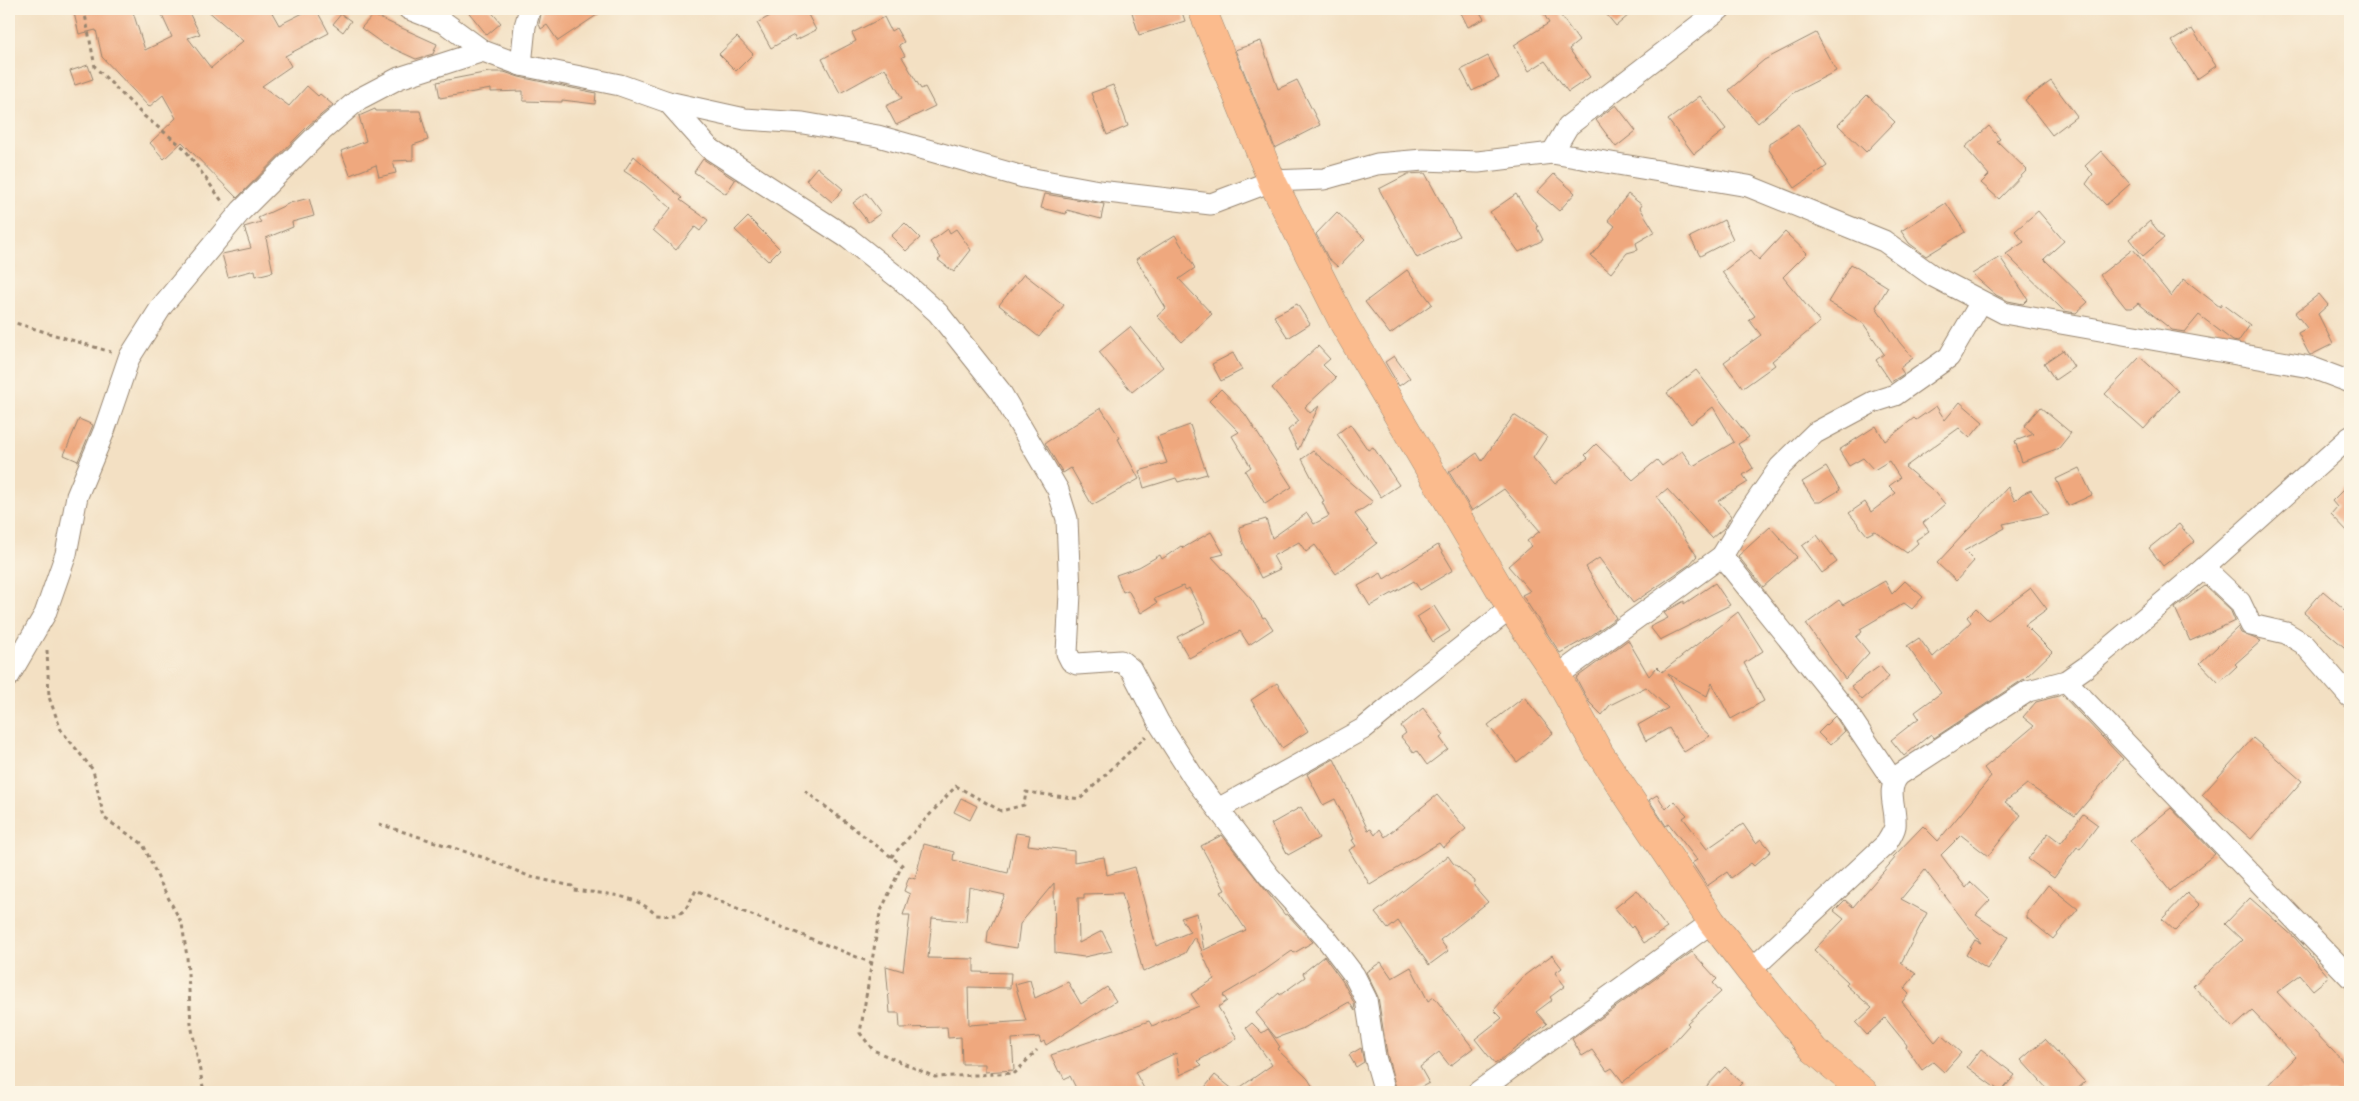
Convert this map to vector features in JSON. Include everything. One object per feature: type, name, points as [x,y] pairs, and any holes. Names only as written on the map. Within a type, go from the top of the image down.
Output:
[{"type":"main road","points":[[1202,9],[1272,181],[1344,324],[1511,608],[1557,676],[1600,754],[1712,922],[1750,971],[1814,1050],[1864,1092]]},
{"type":"street","points":[[409,9],[446,23],[483,52],[521,65],[620,85],[668,102],[746,119],[803,124],[878,136],[1023,177],[1099,191],[1211,204],[1272,181],[1324,179],[1377,164],[1423,160],[1478,162],[1552,153],[1748,186],[1884,241],[1933,276],[2004,313],[2310,367],[2350,382]]},
{"type":"street","points":[[521,65],[525,26],[530,9]]},
{"type":"street","points":[[1552,153],[1568,126],[1720,9]]},
{"type":"street","points":[[9,676],[45,614],[66,554],[77,496],[104,431],[129,358],[162,306],[201,256],[241,211],[318,134],[359,99],[399,78],[483,52]]},
{"type":"street","points":[[668,102],[710,148],[848,238],[906,284],[938,313],[1000,390],[1058,490],[1067,519],[1070,594],[1067,653],[1071,661],[1077,664],[1120,661],[1131,669],[1159,723],[1194,778],[1269,876],[1325,937],[1354,975],[1366,999],[1375,1057],[1385,1092]]},
{"type":"street","points":[[1557,676],[1722,556],[1746,516],[1780,467],[1815,433],[1873,402],[1895,395],[1949,357],[1981,302]]},
{"type":"street","points":[[1893,781],[1899,775],[2028,691],[2066,681],[2086,667],[2204,568],[2350,437]]},
{"type":"street","points":[[1722,556],[1844,708],[1893,781],[1892,800],[1895,829],[1886,844],[1750,971]]},
{"type":"street","points":[[2204,568],[2240,602],[2251,625],[2286,633],[2304,644],[2350,697]]},
{"type":"street","points":[[1218,809],[1369,724],[1391,706],[1401,694],[1511,608]]},
{"type":"street","points":[[2066,681],[2350,977]]},
{"type":"street","points":[[1478,1092],[1712,922]]},
{"type":"path","points":[[84,9],[95,67],[144,116],[184,148],[227,206]]},
{"type":"path","points":[[9,321],[129,358]]},
{"type":"path","points":[[45,614],[50,696],[61,730],[93,770],[104,818],[143,844],[182,924],[188,957],[191,1024],[204,1092]]},
{"type":"path","points":[[891,857],[956,786],[1001,811],[1024,805],[1026,792],[1080,799],[1159,723]]},
{"type":"path","points":[[805,791],[902,865],[880,913],[860,1034],[873,1050],[935,1077],[1015,1073],[1037,1050]]},
{"type":"path","points":[[379,824],[485,858],[531,877],[572,886],[573,890],[630,898],[648,907],[656,916],[676,917],[685,911],[696,890],[734,908],[872,963]]},
{"type":"building","points":[[73,9],[132,9],[145,50],[172,37],[159,9],[187,9],[200,34],[188,38],[211,68],[243,41],[206,9],[270,9],[279,25],[311,9],[316,9],[329,33],[285,56],[291,66],[262,86],[289,106],[307,86],[318,96],[320,94],[333,105],[309,125],[237,198],[182,142],[164,159],[150,143],[176,118],[163,95],[149,107],[102,57],[96,30],[79,34]]},
{"type":"building","points":[[466,9],[489,9],[501,23],[487,35]]},
{"type":"building","points":[[542,9],[606,9],[558,41],[547,25],[541,29],[539,24]]},
{"type":"building","points":[[783,9],[805,9],[816,30],[796,40],[794,35],[771,48],[757,23]]},
{"type":"building","points":[[1131,9],[1181,9],[1185,21],[1139,35]]},
{"type":"building","points":[[1459,9],[1478,9],[1484,19],[1468,27]]},
{"type":"building","points":[[1541,9],[1556,9],[1579,41],[1569,49],[1590,77],[1568,92],[1545,61],[1529,71],[1514,45],[1549,23]]},
{"type":"building","points":[[1615,9],[1636,9],[1616,26],[1607,15]]},
{"type":"building","points":[[341,14],[351,21],[343,32],[333,24]]},
{"type":"building","points":[[373,15],[437,44],[433,54],[416,59],[383,44],[361,28]]},
{"type":"building","points":[[884,17],[891,31],[896,28],[904,42],[899,45],[905,56],[902,57],[921,89],[925,87],[935,106],[896,125],[886,106],[902,98],[885,68],[840,93],[822,59],[856,41],[852,33]]},
{"type":"building","points":[[2192,29],[2216,66],[2197,79],[2172,41]]},
{"type":"building","points":[[1816,33],[1836,71],[1793,93],[1758,123],[1729,90],[1764,60]]},
{"type":"building","points":[[737,37],[753,54],[736,71],[719,54]]},
{"type":"building","points":[[1261,41],[1278,89],[1297,80],[1320,125],[1275,148],[1235,50]]},
{"type":"building","points":[[1488,56],[1499,78],[1472,91],[1461,70]]},
{"type":"building","points":[[88,65],[93,79],[75,85],[70,71]]},
{"type":"building","points":[[489,72],[504,72],[519,77],[596,93],[595,104],[562,100],[562,102],[523,101],[523,91],[491,92],[491,89],[440,98],[437,82]]},
{"type":"building","points":[[2051,81],[2077,116],[2052,135],[2025,100]]},
{"type":"building","points":[[1113,85],[1128,126],[1107,135],[1091,93]]},
{"type":"building","points":[[1867,95],[1895,122],[1866,152],[1838,125]]},
{"type":"building","points":[[1700,96],[1726,129],[1694,154],[1668,120]]},
{"type":"building","points":[[1616,105],[1636,131],[1616,147],[1596,120]]},
{"type":"building","points":[[375,109],[376,111],[420,111],[428,140],[413,145],[413,160],[393,161],[396,173],[379,177],[376,165],[350,175],[341,151],[366,141],[359,116]]},
{"type":"building","points":[[1798,124],[1827,166],[1795,188],[1769,150],[1769,144]]},
{"type":"building","points":[[1989,126],[2000,139],[1997,141],[2027,170],[1999,199],[1981,183],[1989,175],[1965,147]]},
{"type":"building","points":[[2101,151],[2130,184],[2106,205],[2086,184],[2093,174],[2085,166]]},
{"type":"building","points":[[634,156],[682,198],[680,200],[708,220],[700,231],[695,227],[676,250],[653,230],[671,208],[644,184],[624,171]]},
{"type":"building","points":[[703,159],[735,180],[726,194],[694,172]]},
{"type":"building","points":[[817,167],[843,189],[832,202],[806,180]]},
{"type":"building","points":[[1425,173],[1459,236],[1417,258],[1379,189],[1408,174]]},
{"type":"building","points":[[1554,174],[1575,193],[1559,211],[1537,192]]},
{"type":"building","points":[[866,193],[881,213],[868,222],[853,203]]},
{"type":"building","points":[[1045,194],[1104,204],[1101,219],[1067,210],[1066,214],[1041,208]]},
{"type":"building","points":[[1516,194],[1538,227],[1543,240],[1519,252],[1490,212]]},
{"type":"building","points":[[1628,194],[1642,205],[1640,208],[1655,232],[1636,243],[1638,250],[1627,253],[1611,273],[1591,256],[1615,226],[1608,220]]},
{"type":"building","points":[[309,198],[314,216],[292,222],[293,227],[266,238],[273,272],[256,276],[255,270],[228,277],[222,254],[251,248],[244,227],[261,222],[258,218],[290,203]]},
{"type":"building","points":[[1946,203],[1965,232],[1926,256],[1909,243],[1901,231]]},
{"type":"building","points":[[2038,211],[2064,241],[2044,259],[2088,302],[2076,313],[2064,311],[2006,254],[2024,242],[2015,231]]},
{"type":"building","points":[[1337,212],[1365,239],[1338,267],[1328,258],[1316,234]]},
{"type":"building","points":[[748,217],[780,249],[768,261],[735,230]]},
{"type":"building","points":[[1724,220],[1733,239],[1700,256],[1690,237]]},
{"type":"building","points":[[2150,221],[2164,238],[2143,256],[2129,239]]},
{"type":"building","points":[[905,223],[920,238],[906,251],[891,236]]},
{"type":"building","points":[[948,229],[950,233],[956,229],[971,250],[954,272],[938,260],[941,258],[930,242]]},
{"type":"building","points":[[1785,232],[1807,253],[1783,277],[1820,322],[1772,361],[1775,365],[1743,388],[1724,362],[1761,335],[1749,320],[1755,316],[1722,272],[1751,250],[1759,260]]},
{"type":"building","points":[[1175,235],[1195,268],[1179,279],[1212,314],[1182,342],[1157,316],[1166,308],[1136,259]]},
{"type":"building","points":[[2133,249],[2171,296],[2184,279],[2220,307],[2222,304],[2250,325],[2238,342],[2233,341],[2199,315],[2185,332],[2172,330],[2138,303],[2132,308],[2126,308],[2100,275]]},
{"type":"building","points":[[2000,257],[2028,299],[2023,304],[2008,301],[1996,295],[1972,274]]},
{"type":"building","points":[[1851,264],[1888,287],[1876,307],[1900,343],[1913,358],[1900,368],[1904,374],[1891,382],[1876,360],[1884,354],[1863,323],[1828,302]]},
{"type":"building","points":[[1407,270],[1432,304],[1390,334],[1365,302]]},
{"type":"building","points":[[1024,274],[1064,305],[1039,337],[999,305]]},
{"type":"building","points":[[2319,294],[2328,305],[2318,314],[2333,344],[2311,355],[2298,333],[2307,328],[2295,313]]},
{"type":"building","points":[[1297,304],[1310,324],[1288,338],[1274,316]]},
{"type":"building","points":[[1130,327],[1163,367],[1132,392],[1099,352]]},
{"type":"building","points":[[1318,346],[1330,359],[1323,365],[1336,378],[1305,407],[1310,413],[1319,406],[1298,450],[1288,430],[1299,421],[1272,388]]},
{"type":"building","points":[[2063,350],[2074,367],[2055,380],[2044,363]]},
{"type":"building","points":[[1233,353],[1242,370],[1221,381],[1212,364]]},
{"type":"building","points":[[1394,356],[1410,378],[1399,386],[1385,362]]},
{"type":"building","points":[[2140,357],[2178,391],[2144,429],[2105,394]]},
{"type":"building","points":[[1696,370],[1749,437],[1738,444],[1753,468],[1743,475],[1748,482],[1718,501],[1731,516],[1724,528],[1712,538],[1667,489],[1657,497],[1697,556],[1689,565],[1633,603],[1599,558],[1586,567],[1616,618],[1589,637],[1560,653],[1522,595],[1530,591],[1508,566],[1531,546],[1527,541],[1540,531],[1504,489],[1472,511],[1449,472],[1477,453],[1482,461],[1514,415],[1547,437],[1533,458],[1555,484],[1588,458],[1585,455],[1596,444],[1633,480],[1657,460],[1662,466],[1682,451],[1693,466],[1734,442],[1713,407],[1691,424],[1667,393]]},
{"type":"building","points":[[1221,389],[1245,414],[1292,487],[1265,504],[1245,471],[1251,467],[1232,436],[1239,432],[1209,401]]},
{"type":"building","points":[[1960,402],[1983,422],[1970,438],[1959,428],[1905,467],[1936,493],[1945,504],[1923,523],[1929,531],[1916,540],[1918,543],[1907,553],[1875,531],[1867,535],[1849,513],[1865,502],[1871,512],[1896,493],[1889,486],[1900,478],[1889,461],[1874,470],[1863,458],[1849,466],[1839,450],[1876,426],[1885,441],[1914,418],[1916,420],[1936,406],[1945,420]]},
{"type":"building","points":[[2040,407],[2071,433],[2059,448],[2022,462],[2015,441],[2034,434],[2024,426]]},
{"type":"building","points":[[1101,408],[1120,438],[1118,439],[1139,479],[1092,505],[1071,468],[1063,473],[1045,443]]},
{"type":"building","points":[[79,419],[93,425],[78,461],[64,455]]},
{"type":"building","points":[[1350,424],[1368,450],[1373,447],[1399,485],[1381,497],[1337,434]]},
{"type":"building","points":[[1190,425],[1207,474],[1178,482],[1176,478],[1144,488],[1139,471],[1167,463],[1157,437]]},
{"type":"building","points":[[1313,451],[1373,502],[1355,514],[1377,543],[1336,574],[1315,545],[1306,552],[1299,542],[1273,556],[1280,569],[1261,578],[1243,542],[1239,527],[1266,519],[1272,538],[1307,513],[1314,524],[1329,516],[1322,502],[1324,501],[1302,459]]},
{"type":"building","points":[[1826,467],[1840,490],[1820,502],[1815,502],[1802,482]]},
{"type":"building","points":[[2079,468],[2092,495],[2068,506],[2056,479]]},
{"type":"building","points":[[2350,483],[2350,534],[2331,514],[2337,507],[2332,501]]},
{"type":"building","points":[[2008,487],[2015,501],[2022,494],[2031,490],[2049,514],[2003,524],[2005,528],[1964,551],[1974,561],[1956,581],[1937,563]]},
{"type":"building","points":[[2179,524],[2194,542],[2163,566],[2149,548]]},
{"type":"building","points":[[1770,527],[1797,557],[1763,587],[1738,556]]},
{"type":"building","points":[[1211,532],[1224,554],[1212,557],[1252,600],[1263,618],[1265,617],[1273,629],[1249,645],[1240,631],[1189,658],[1177,637],[1206,622],[1189,588],[1186,590],[1183,586],[1154,599],[1157,603],[1141,613],[1128,590],[1123,592],[1116,575],[1139,567],[1160,555],[1162,559],[1181,546],[1183,548]]},
{"type":"building","points":[[1817,535],[1837,562],[1822,573],[1802,546]]},
{"type":"building","points":[[1438,545],[1453,570],[1420,590],[1414,581],[1370,606],[1358,586],[1381,573],[1384,579]]},
{"type":"building","points":[[1885,581],[1892,594],[1905,581],[1923,597],[1912,609],[1904,603],[1860,629],[1862,632],[1856,637],[1869,653],[1845,679],[1806,624],[1839,600],[1843,605]]},
{"type":"building","points":[[1715,583],[1730,605],[1660,640],[1650,627],[1668,618],[1664,613],[1684,601],[1684,604]]},
{"type":"building","points":[[2205,586],[2230,609],[2235,621],[2190,641],[2175,608]]},
{"type":"building","points":[[2031,588],[2047,609],[2025,625],[2052,652],[2024,679],[1934,738],[1931,734],[1904,756],[1891,740],[1919,718],[1915,712],[1941,693],[1907,646],[1919,638],[1933,657],[1971,622],[1967,617],[1976,608],[1988,620]]},
{"type":"building","points":[[2323,591],[2350,614],[2350,652],[2304,613]]},
{"type":"building","points":[[1434,606],[1450,631],[1433,642],[1417,617]]},
{"type":"building","points":[[1738,612],[1763,651],[1744,663],[1764,701],[1731,719],[1712,683],[1707,696],[1668,674],[1698,725],[1710,736],[1684,752],[1669,728],[1646,741],[1638,725],[1668,708],[1646,687],[1610,705],[1602,715],[1589,702],[1576,678],[1628,640],[1649,676],[1657,667],[1662,672]]},
{"type":"building","points":[[2238,627],[2241,633],[2261,641],[2235,664],[2237,666],[2219,683],[2200,663]]},
{"type":"building","points":[[1880,666],[1889,677],[1862,700],[1851,686]]},
{"type":"building","points":[[1277,683],[1308,731],[1282,748],[1251,700]]},
{"type":"building","points":[[2062,695],[2123,759],[2075,816],[2027,784],[2005,802],[2021,815],[1988,856],[1961,835],[1941,855],[1966,888],[1971,882],[1990,900],[1976,915],[2008,937],[1987,969],[1966,955],[1975,940],[1981,943],[1925,870],[1901,899],[1927,913],[1901,963],[1916,974],[1904,989],[1909,994],[1902,1002],[1935,1042],[1941,1035],[1961,1053],[1944,1072],[1933,1062],[1922,1070],[1906,1047],[1907,1045],[1885,1018],[1867,1035],[1856,1023],[1872,1008],[1846,985],[1848,982],[1814,950],[1844,919],[1834,911],[1845,900],[1853,907],[1895,858],[1893,857],[1923,826],[1938,841],[1991,777],[1984,768],[2034,726],[2023,717],[2036,702]]},
{"type":"building","points":[[1524,697],[1553,733],[1517,762],[1488,725]]},
{"type":"building","points":[[1423,708],[1444,735],[1440,738],[1448,749],[1427,765],[1417,751],[1414,753],[1401,737],[1406,733],[1401,726]]},
{"type":"building","points":[[1835,716],[1845,731],[1830,745],[1818,733]]},
{"type":"building","points":[[2253,738],[2302,781],[2251,839],[2202,795]]},
{"type":"building","points":[[1334,759],[1368,830],[1371,829],[1375,835],[1380,829],[1385,837],[1437,795],[1466,829],[1443,848],[1439,843],[1370,885],[1349,850],[1356,846],[1335,799],[1323,805],[1307,774]]},
{"type":"building","points":[[1657,795],[1666,809],[1674,801],[1687,815],[1683,818],[1707,849],[1743,824],[1756,843],[1761,839],[1771,851],[1754,866],[1751,863],[1731,878],[1727,872],[1707,886],[1692,863],[1697,860],[1669,824],[1666,826],[1649,800]]},
{"type":"building","points":[[961,798],[977,806],[970,820],[954,812]]},
{"type":"building","points":[[1301,807],[1319,838],[1288,855],[1271,824]]},
{"type":"building","points":[[2171,808],[2215,854],[2170,891],[2130,841]]},
{"type":"building","points":[[2083,814],[2098,825],[2080,849],[2077,847],[2054,878],[2028,859],[2048,833],[2061,843]]},
{"type":"building","points":[[1016,833],[1030,835],[1028,845],[1074,851],[1074,862],[1104,857],[1107,875],[1135,867],[1156,946],[1190,932],[1181,918],[1197,913],[1204,950],[1246,930],[1221,892],[1225,890],[1201,846],[1222,835],[1285,915],[1287,914],[1313,942],[1294,953],[1292,951],[1265,970],[1223,995],[1227,1001],[1218,1007],[1237,1038],[1198,1061],[1202,1065],[1180,1075],[1176,1053],[1135,1072],[1146,1092],[1078,1092],[1070,1076],[1064,1079],[1051,1055],[1149,1021],[1152,1026],[1199,1006],[1191,994],[1214,979],[1202,950],[1194,937],[1185,953],[1143,972],[1122,893],[1084,894],[1084,898],[1078,898],[1079,943],[1102,931],[1112,951],[1084,957],[1055,953],[1054,883],[1020,924],[1017,948],[987,943],[988,932],[1005,895],[969,887],[966,921],[932,918],[928,958],[974,959],[974,972],[1011,973],[1010,988],[968,987],[969,1025],[1026,1021],[1015,984],[1030,980],[1035,998],[1068,982],[1081,1004],[1107,987],[1116,1001],[1046,1045],[1044,1041],[1041,1043],[1039,1037],[1012,1039],[1014,1070],[985,1072],[985,1064],[962,1064],[961,1037],[948,1038],[947,1027],[900,1028],[899,1013],[890,1013],[886,966],[903,971],[910,915],[903,915],[910,894],[904,891],[909,877],[915,879],[924,844],[954,852],[953,860],[1008,873]]},
{"type":"building","points":[[1448,856],[1453,863],[1475,881],[1474,886],[1488,902],[1440,940],[1448,951],[1429,965],[1398,921],[1388,929],[1375,913]]},
{"type":"building","points":[[2048,885],[2078,909],[2053,939],[2027,918],[2027,912]]},
{"type":"building","points":[[1637,890],[1667,928],[1644,943],[1633,926],[1631,928],[1615,908]]},
{"type":"building","points":[[2187,893],[2200,905],[2175,931],[2162,919]]},
{"type":"building","points":[[2250,898],[2295,938],[2329,977],[2313,990],[2300,975],[2277,992],[2350,1069],[2350,1092],[2262,1092],[2296,1057],[2252,1011],[2233,1028],[2193,986],[2242,940],[2225,924]]},
{"type":"building","points":[[1692,952],[1717,979],[1713,983],[1721,992],[1687,1023],[1689,1025],[1672,1044],[1623,1082],[1612,1068],[1607,1071],[1592,1050],[1582,1056],[1572,1039]]},
{"type":"building","points":[[1552,955],[1562,968],[1555,973],[1565,986],[1550,997],[1552,1000],[1536,1012],[1547,1024],[1495,1064],[1475,1039],[1502,1018],[1494,1010],[1525,975]]},
{"type":"building","points":[[1324,956],[1343,982],[1354,1003],[1355,1011],[1349,1002],[1304,1028],[1276,1038],[1256,1013],[1279,993],[1280,995],[1305,977],[1303,973]]},
{"type":"building","points":[[1381,962],[1392,978],[1411,967],[1428,1001],[1434,997],[1473,1048],[1450,1066],[1439,1052],[1420,1067],[1429,1083],[1412,1092],[1397,1092],[1387,1054],[1378,997],[1366,972]]},
{"type":"building","points":[[1252,1023],[1262,1033],[1268,1029],[1280,1047],[1277,1049],[1308,1079],[1316,1092],[1201,1092],[1215,1075],[1235,1091],[1272,1065],[1246,1028]]},
{"type":"building","points":[[2045,1039],[2085,1082],[2074,1092],[2050,1092],[2021,1060]]},
{"type":"building","points":[[1361,1048],[1364,1062],[1356,1067],[1349,1055]]},
{"type":"building","points":[[1981,1049],[2015,1075],[2001,1092],[1967,1067]]},
{"type":"building","points":[[1725,1067],[1742,1083],[1733,1092],[1701,1092]]}]
